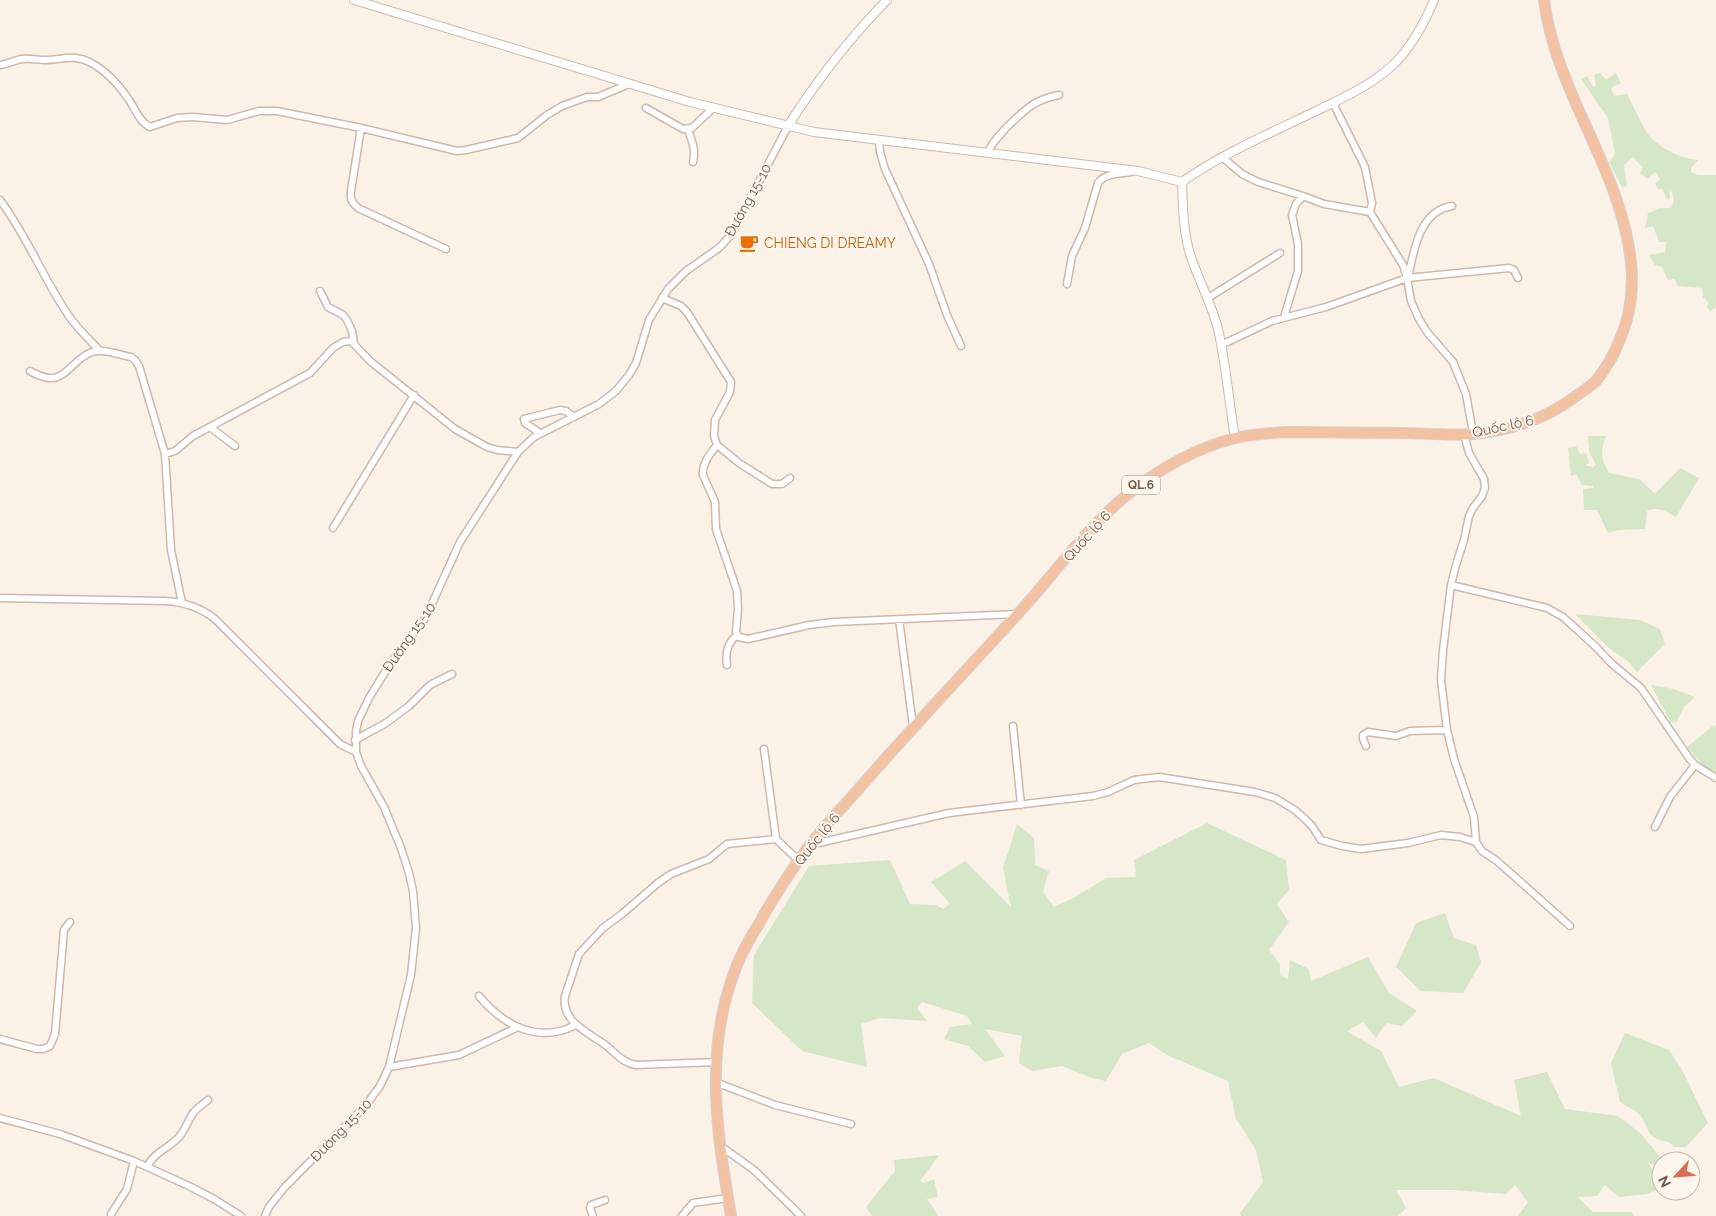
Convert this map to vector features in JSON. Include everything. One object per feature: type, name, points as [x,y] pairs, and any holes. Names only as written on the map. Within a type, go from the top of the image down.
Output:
[{"type":"highway","name":"Quốc lộ 6","points":[[731,1216],[719,1145],[715,1082],[718,1032],[725,998],[744,948],[770,902],[810,845],[913,726],[1018,614],[1098,522],[1129,493],[1178,461],[1235,438],[1263,433],[1287,432],[1468,433],[1518,426],[1536,420],[1565,404],[1596,381],[1614,353],[1624,329],[1630,306],[1632,269],[1629,240],[1616,198],[1557,60],[1544,0]]},
{"type":"street","points":[[354,0],[629,84],[713,108],[814,132],[1138,170],[1182,182],[1222,157],[1333,104],[1369,83],[1394,63],[1416,36],[1434,0]]},
{"type":"street","points":[[788,126],[812,88],[838,54],[887,0]]},
{"type":"street","points":[[0,65],[22,59],[85,59],[116,83],[131,102],[141,120],[150,127],[177,118],[227,120],[259,111],[277,111],[361,128],[457,151],[518,138],[547,115],[562,106],[587,97],[598,97],[629,84]]},
{"type":"street","points":[[988,152],[992,141],[1024,110],[1046,98],[1059,95]]},
{"type":"street","points":[[1333,104],[1365,166],[1372,203],[1370,212],[1400,259],[1407,278],[1411,301],[1419,319],[1453,362],[1466,394],[1469,453],[1484,479],[1485,488],[1469,516],[1451,585],[1442,667],[1443,706],[1447,730],[1454,759],[1472,810],[1476,842],[1482,851],[1497,861],[1570,926]]},
{"type":"street","points":[[646,108],[688,130],[713,108]]},
{"type":"street","name":"Đường 15-10","points":[[265,1216],[269,1207],[284,1188],[371,1100],[389,1066],[412,976],[416,942],[415,910],[409,873],[401,848],[379,795],[361,766],[356,752],[355,740],[358,721],[374,689],[390,664],[426,617],[460,542],[518,452],[540,433],[605,400],[630,375],[639,357],[649,320],[662,298],[682,275],[719,248],[730,235],[788,126]]},
{"type":"street","points":[[361,128],[350,191],[353,204],[446,249]]},
{"type":"street","points":[[688,130],[694,146],[693,162]]},
{"type":"street","points":[[879,141],[885,169],[929,264],[946,315],[961,346]]},
{"type":"street","points":[[1222,157],[1242,174],[1253,180],[1324,204],[1370,212]]},
{"type":"street","points":[[1067,284],[1072,256],[1085,228],[1100,180],[1107,176],[1138,170]]},
{"type":"street","points":[[1182,182],[1187,244],[1192,262],[1215,318],[1235,438]]},
{"type":"street","points":[[1284,317],[1298,271],[1298,244],[1292,215],[1296,204],[1303,196]]},
{"type":"street","points":[[0,200],[18,225],[72,320],[99,350]]},
{"type":"street","points":[[1407,278],[1422,230],[1436,212],[1452,206]]},
{"type":"street","points":[[1208,298],[1280,252]]},
{"type":"street","points":[[1221,345],[1259,326],[1284,317],[1332,305],[1407,278],[1509,268],[1514,270],[1518,278]]},
{"type":"street","points":[[320,291],[328,307],[343,315],[347,320],[352,331],[354,344]]},
{"type":"street","points":[[662,298],[681,306],[687,312],[731,382],[730,392],[715,420],[714,436],[717,445],[739,463],[772,484],[782,484],[790,478]]},
{"type":"street","points":[[165,454],[180,448],[193,436],[310,373],[333,348],[347,341],[351,341],[370,361],[444,420],[482,445],[497,450],[518,452]]},
{"type":"street","points":[[30,372],[45,377],[57,377],[70,369],[83,356],[99,350],[131,357],[139,366],[165,454],[171,550],[182,603]]},
{"type":"street","points":[[333,528],[414,395]]},
{"type":"street","points":[[540,433],[525,423],[524,419],[560,410],[574,416]]},
{"type":"street","points":[[210,427],[235,446]]},
{"type":"street","points":[[717,445],[705,462],[703,474],[714,497],[716,528],[737,591],[736,632],[743,639],[817,624],[1018,614]]},
{"type":"street","points":[[1451,585],[1547,608],[1558,613],[1591,641],[1611,663],[1641,688],[1695,764],[1716,778]]},
{"type":"street","points":[[0,598],[165,601],[196,607],[215,619],[340,744],[356,752]]},
{"type":"street","points":[[899,619],[913,726]]},
{"type":"street","points":[[727,665],[727,651],[732,639],[737,635]]},
{"type":"street","points":[[355,740],[386,723],[409,706],[430,685],[452,674]]},
{"type":"street","points":[[1013,726],[1021,805]]},
{"type":"street","points":[[1366,746],[1362,739],[1368,732],[1396,736],[1410,731],[1447,730]]},
{"type":"street","points":[[764,749],[776,839],[799,860]]},
{"type":"street","points":[[1655,827],[1670,797],[1695,764]]},
{"type":"street","points":[[810,845],[949,813],[1093,796],[1108,792],[1134,780],[1159,777],[1255,792],[1275,798],[1295,810],[1306,820],[1321,840],[1342,846],[1361,849],[1408,843],[1447,835],[1476,842]]},
{"type":"street","points":[[716,1062],[632,1064],[624,1062],[603,1043],[576,1025],[566,1011],[565,996],[577,958],[603,928],[666,876],[709,859],[726,844],[776,839]]},
{"type":"street","points":[[0,1039],[37,1050],[43,1050],[50,1046],[55,1034],[64,930],[70,922]]},
{"type":"street","points":[[479,996],[516,1028],[548,1033],[561,1031],[576,1025]]},
{"type":"street","points":[[389,1066],[459,1055],[516,1028]]},
{"type":"street","points":[[715,1082],[775,1106],[850,1124]]},
{"type":"street","points":[[147,1167],[151,1159],[180,1136],[195,1111],[208,1100]]},
{"type":"street","points":[[0,1118],[60,1134],[134,1161],[207,1195],[241,1216]]},
{"type":"street","points":[[719,1145],[754,1170],[801,1216]]},
{"type":"street","points":[[111,1214],[127,1189],[134,1161]]},
{"type":"street","points":[[682,1216],[693,1203],[728,1198]]},
{"type":"street","points":[[593,1216],[590,1208],[591,1205],[604,1200]]},
{"type":"green space","points":[[1600,73],[1606,80],[1616,73],[1621,83],[1611,88],[1614,96],[1627,94],[1652,139],[1674,153],[1698,160],[1691,168],[1691,172],[1698,175],[1716,175],[1716,306],[1710,312],[1707,307],[1709,303],[1703,297],[1702,288],[1678,286],[1674,279],[1668,280],[1662,267],[1655,265],[1649,255],[1665,252],[1666,242],[1659,242],[1653,226],[1645,228],[1648,213],[1661,208],[1671,208],[1674,201],[1672,192],[1670,191],[1670,199],[1667,200],[1662,188],[1658,190],[1655,183],[1660,180],[1656,172],[1648,179],[1640,173],[1643,168],[1633,157],[1624,165],[1627,186],[1622,187],[1609,162],[1615,154],[1608,118],[1581,79],[1587,76],[1593,87],[1596,85],[1594,75]]},
{"type":"green space","points":[[1588,436],[1606,436],[1602,455],[1609,473],[1639,479],[1655,494],[1680,468],[1699,478],[1676,517],[1662,510],[1655,509],[1647,511],[1645,529],[1618,530],[1608,533],[1597,510],[1584,510],[1583,489],[1593,488],[1593,486],[1582,485],[1576,474],[1571,476],[1568,448],[1576,446],[1580,454],[1586,453],[1589,463],[1585,466],[1591,466],[1592,468],[1596,465],[1589,451]]},
{"type":"green space","points":[[1575,614],[1640,620],[1660,629],[1665,644],[1637,672],[1629,662],[1611,650]]},
{"type":"green space","points":[[1651,685],[1674,689],[1695,697],[1684,707],[1676,723],[1670,721]]},
{"type":"green space","points":[[1714,725],[1716,727],[1716,773],[1703,766],[1687,747]]},
{"type":"green space","points":[[1207,823],[1286,860],[1289,890],[1277,904],[1289,922],[1269,950],[1280,964],[1280,975],[1288,979],[1290,960],[1309,969],[1311,981],[1368,957],[1389,993],[1417,1011],[1402,1026],[1386,1023],[1376,1038],[1363,1022],[1347,1031],[1381,1051],[1399,1087],[1434,1078],[1521,1116],[1514,1080],[1547,1072],[1565,1109],[1618,1116],[1640,1133],[1655,1151],[1651,1151],[1651,1164],[1648,1163],[1651,1167],[1651,1193],[1619,1197],[1605,1185],[1597,1196],[1578,1197],[1593,1212],[1632,1212],[1634,1216],[1518,1216],[1528,1202],[1515,1185],[1506,1194],[1452,1190],[1396,1190],[1406,1208],[1398,1216],[1241,1216],[1240,1213],[1263,1182],[1256,1150],[1236,1119],[1228,1081],[1167,1055],[1149,1043],[1122,1054],[1106,1081],[1092,1078],[1062,1066],[1032,1071],[1019,1063],[1022,1036],[985,1029],[1005,1056],[985,1062],[968,1046],[944,1039],[950,1027],[972,1024],[967,1016],[922,1002],[917,1008],[927,1021],[880,1018],[861,1024],[867,1067],[802,1051],[752,1003],[754,955],[809,866],[890,860],[910,904],[936,905],[943,909],[950,904],[931,882],[965,861],[1011,907],[1003,868],[1017,824],[1034,838],[1035,865],[1049,871],[1043,892],[1054,907],[1077,896],[1106,878],[1136,877],[1134,860]]},
{"type":"green space","points":[[1445,913],[1454,938],[1476,945],[1481,963],[1463,993],[1421,991],[1396,967],[1416,923]]},
{"type":"green space","points":[[1625,1033],[1669,1050],[1681,1068],[1708,1123],[1686,1147],[1674,1147],[1669,1142],[1655,1138],[1651,1135],[1638,1113],[1620,1102],[1611,1063]]},
{"type":"green space","points":[[939,1155],[920,1181],[924,1183],[934,1179],[938,1197],[927,1199],[937,1216],[872,1216],[866,1207],[895,1171],[894,1160]]},
{"type":"place","name":"CHIENG DI DREAMY","points":[[749,243]]}]
